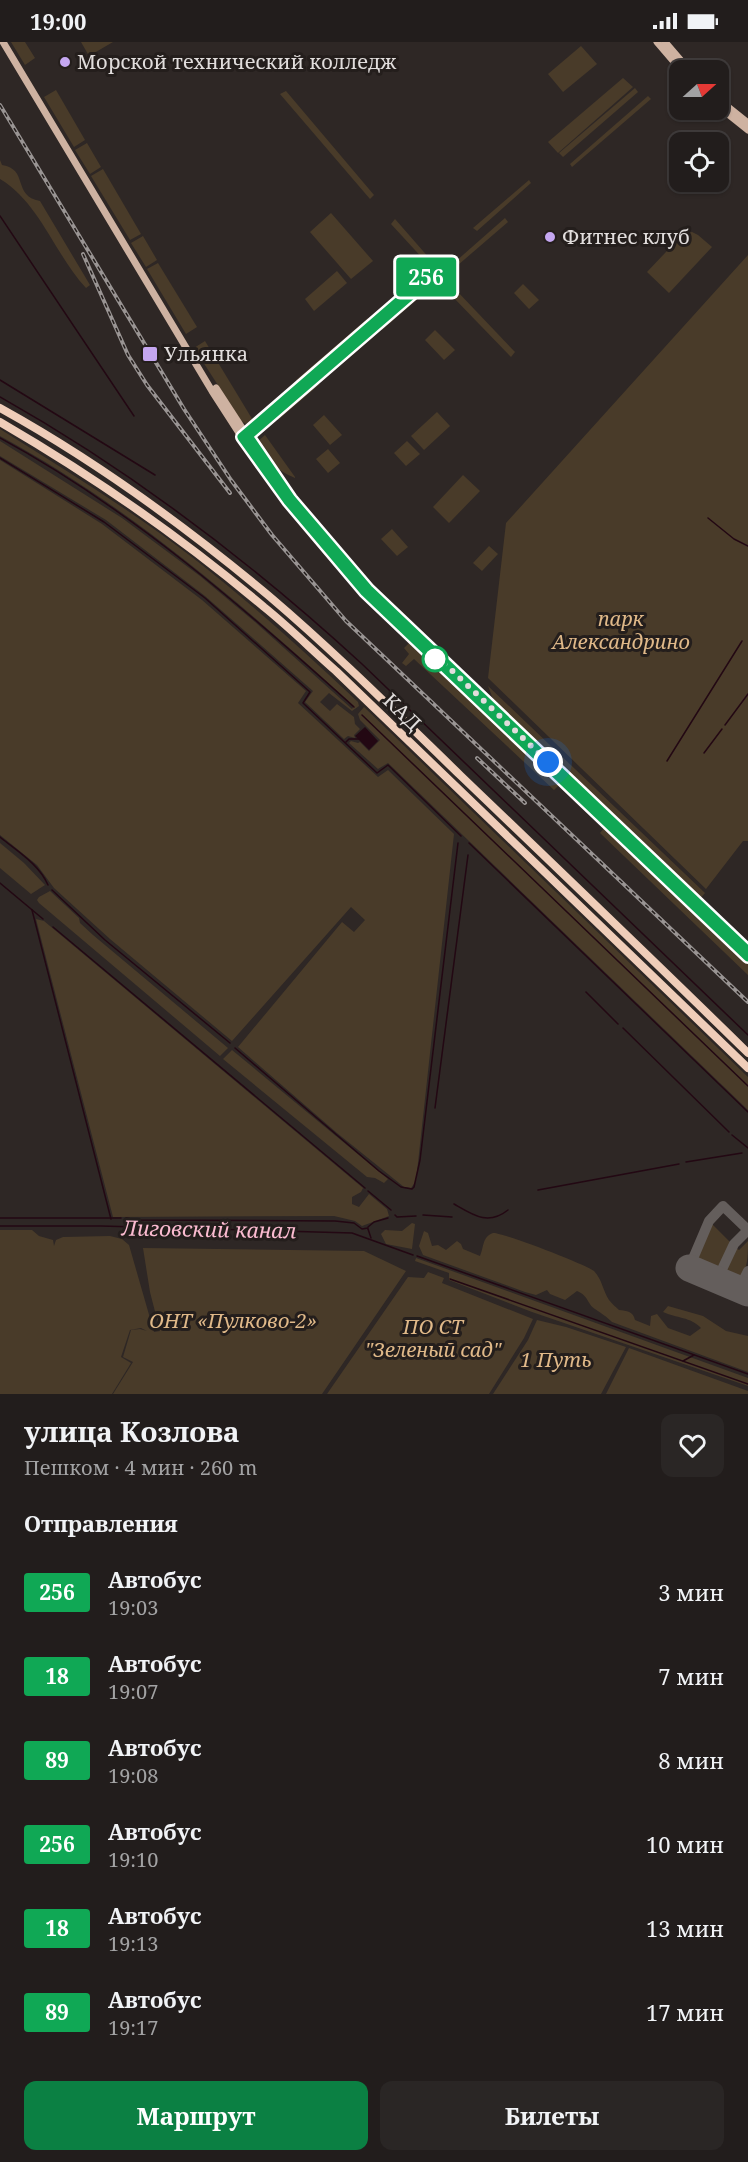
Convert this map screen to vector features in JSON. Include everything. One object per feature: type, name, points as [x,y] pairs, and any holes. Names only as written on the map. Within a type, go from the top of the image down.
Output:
[{"type":"highway","name":"КАД","points":[[0,408],[147,500],[269,597],[352,671],[748,1053]]},
{"type":"highway","name":"КАД","points":[[0,422],[142,513],[265,608],[336,671],[748,1068]]},
{"type":"main road","points":[[3,42],[232,422],[288,501],[342,567],[389,616],[748,957]]},
{"type":"main road","points":[[8,42],[217,391],[291,499],[346,564],[392,613],[748,951]]},
{"type":"main road","points":[[657,42],[672,60]]},
{"type":"main road","points":[[665,42],[680,60]]},
{"type":"main road","points":[[729,108],[748,123]]},
{"type":"main road","points":[[729,115],[748,130]]},
{"type":"green space","points":[[11,42],[25,42],[35,58],[25,65]]},
{"type":"green space","points":[[81,42],[113,42],[89,56]]},
{"type":"green space","points":[[581,46],[597,64],[563,92],[548,74]]},
{"type":"green space","points":[[623,78],[633,87],[558,153],[548,142]]},
{"type":"green space","points":[[635,88],[638,92],[563,157],[559,153]]},
{"type":"green space","points":[[56,90],[85,140],[74,147],[44,97]]},
{"type":"green space","points":[[286,91],[374,195],[370,199],[280,94]]},
{"type":"green space","points":[[648,96],[651,99],[572,167],[570,164]]},
{"type":"green space","points":[[87,143],[101,167],[90,174],[75,150]]},
{"type":"green space","points":[[0,160],[2,165],[10,167],[19,177],[26,194],[40,201],[90,285],[86,288],[75,275],[37,215],[14,189],[0,179]]},
{"type":"green space","points":[[103,169],[141,234],[130,240],[91,176]]},
{"type":"green space","points":[[529,180],[531,183],[477,231],[473,228]]},
{"type":"green space","points":[[331,213],[373,261],[351,279],[310,232]]},
{"type":"green space","points":[[505,218],[508,222],[458,265],[455,262]]},
{"type":"green space","points":[[395,219],[430,259],[426,262],[391,224]]},
{"type":"green space","points":[[692,232],[712,247],[669,293],[647,272],[683,234]]},
{"type":"green space","points":[[143,236],[157,260],[146,267],[131,243]]},
{"type":"green space","name":"парк Александрино","points":[[748,255],[748,841],[743,841],[706,889],[488,678],[506,523]]},
{"type":"green space","points":[[158,263],[197,327],[186,334],[147,269]]},
{"type":"green space","points":[[337,271],[347,283],[314,311],[305,299]]},
{"type":"green space","points":[[523,284],[539,300],[529,309],[514,293]]},
{"type":"green space","points":[[426,287],[428,290],[382,330],[379,327]]},
{"type":"green space","points":[[456,290],[515,352],[511,357],[451,295]]},
{"type":"green space","points":[[368,318],[371,321],[300,383],[296,380]]},
{"type":"green space","points":[[377,329],[379,332],[322,381],[320,378]]},
{"type":"green space","points":[[435,330],[455,350],[444,360],[425,340]]},
{"type":"green space","points":[[205,341],[254,422],[246,424],[241,421],[194,348]]},
{"type":"green space","points":[[317,381],[320,384],[278,420],[275,417]]},
{"type":"green space","points":[[437,412],[450,426],[424,450],[411,436]]},
{"type":"green space","points":[[324,415],[342,435],[330,445],[313,425]]},
{"type":"green space","points":[[0,429],[149,526],[197,561],[259,612],[358,702],[359,706],[352,711],[329,693],[320,702],[330,711],[337,704],[354,717],[355,724],[360,729],[354,735],[355,738],[348,736],[344,739],[305,702],[313,691],[205,596],[106,520],[0,456],[0,441],[122,518],[200,576],[352,709],[354,706],[271,632],[141,526],[48,464],[0,436]]},
{"type":"green space","points":[[265,435],[295,478],[277,468],[260,449],[256,443]]},
{"type":"green space","points":[[407,441],[420,454],[406,466],[394,453]]},
{"type":"green space","points":[[328,449],[340,463],[328,473],[316,459]]},
{"type":"green space","points":[[0,460],[102,524],[202,600],[306,691],[298,703],[378,777],[388,770],[454,834],[416,1181],[411,1188],[404,1187],[337,1133],[238,1047],[342,922],[354,932],[365,920],[351,907],[232,1041],[110,939],[54,888],[37,865],[0,835]]},
{"type":"green space","points":[[463,475],[480,491],[449,523],[433,507]]},
{"type":"green space","points":[[392,529],[408,547],[397,556],[381,539]]},
{"type":"green space","points":[[489,546],[498,554],[482,571],[473,563]]},
{"type":"green space","points":[[411,641],[420,649],[418,651],[436,667],[438,666],[576,798],[559,785],[554,790],[414,659],[406,666],[402,663],[409,654],[404,648]]},
{"type":"green space","points":[[488,686],[705,893],[698,901],[498,712]]},
{"type":"green space","points":[[364,707],[748,1077],[748,1110],[388,763],[378,769],[349,743],[351,741],[360,742],[369,751],[380,740],[360,720],[358,714]]},
{"type":"green space","points":[[598,818],[748,961],[748,975],[600,833],[605,827]]},
{"type":"green space","points":[[0,843],[45,885],[31,894],[0,868]]},
{"type":"green space","points":[[50,891],[79,918],[80,923],[93,935],[228,1048],[220,1056],[39,903],[37,900],[39,897]]},
{"type":"green space","points":[[36,919],[44,921],[363,1188],[361,1192],[352,1197],[352,1204],[359,1207],[369,1194],[387,1209],[389,1216],[362,1226],[355,1221],[334,1216],[113,1217]]},
{"type":"green space","points":[[232,1050],[388,1179],[384,1183],[367,1177],[223,1059]]},
{"type":"green space","points":[[412,1223],[415,1224],[412,1249],[386,1244],[381,1234],[385,1230],[402,1231]]},
{"type":"green space","points":[[711,1223],[731,1243],[719,1269],[715,1271],[697,1264],[695,1259]]},
{"type":"green space","name":"ОНТ «Пулково-2»","points":[[0,1230],[32,1230],[39,1236],[53,1240],[54,1246],[56,1240],[63,1237],[110,1236],[122,1239],[129,1245],[154,1332],[160,1331],[150,1292],[143,1248],[364,1251],[406,1271],[322,1394],[113,1394],[133,1362],[123,1357],[131,1330],[147,1331],[141,1328],[130,1330],[121,1357],[131,1363],[112,1394],[0,1394]]},
{"type":"green space","points":[[424,1231],[428,1233],[432,1246],[438,1245],[446,1250],[457,1241],[463,1249],[480,1256],[485,1240],[493,1233],[576,1262],[594,1271],[609,1300],[619,1310],[629,1312],[635,1320],[650,1326],[651,1316],[657,1314],[668,1328],[690,1336],[701,1328],[697,1324],[663,1312],[668,1306],[703,1316],[726,1331],[748,1336],[748,1372],[612,1322],[592,1307],[584,1295],[577,1291],[565,1300],[550,1294],[547,1290],[536,1295],[423,1255],[419,1246]]},
{"type":"green space","points":[[748,1241],[745,1269],[737,1281],[726,1276],[724,1272],[735,1247],[739,1250]]},
{"type":"green space","points":[[416,1258],[748,1378],[748,1386],[532,1312],[449,1280],[449,1273],[415,1261]]},
{"type":"green space","name":"ПО СТ \"Зеленый сад\"","points":[[428,1272],[444,1278],[442,1283],[533,1319],[524,1338],[489,1394],[327,1394],[408,1277],[424,1278]]},
{"type":"green space","name":"1 Путь","points":[[537,1320],[626,1347],[601,1394],[493,1394],[528,1340]]},
{"type":"green space","points":[[629,1348],[748,1391],[748,1394],[606,1394]]},
{"type":"shaded area","points":[[365,727],[378,741],[369,750],[355,736]]},
{"type":"waterway","points":[[0,216],[134,416]]},
{"type":"waterway","points":[[0,380],[155,475]]},
{"type":"waterway","points":[[0,397],[143,487],[277,589],[362,664],[748,1035]]},
{"type":"waterway","points":[[0,438],[48,466],[141,528],[271,633],[354,707]]},
{"type":"waterway","points":[[0,458],[104,522],[205,598],[310,692],[303,703],[377,773],[388,765],[461,836]]},
{"type":"waterway","points":[[708,518],[734,539],[748,546]]},
{"type":"waterway","points":[[667,761],[742,641]]},
{"type":"waterway","points":[[725,725],[748,694]]},
{"type":"waterway","points":[[362,715],[748,1086]]},
{"type":"waterway","points":[[704,753],[722,729]]},
{"type":"waterway","points":[[346,742],[349,739],[360,739]]},
{"type":"waterway","points":[[0,837],[33,864],[48,885]]},
{"type":"waterway","points":[[235,1048],[379,1171],[401,1187],[412,1189],[420,1160],[458,843]]},
{"type":"waterway","points":[[469,843],[748,1112]]},
{"type":"waterway","points":[[435,1108],[468,855]]},
{"type":"waterway","points":[[0,883],[43,919]]},
{"type":"waterway","points":[[52,890],[105,940],[230,1043]]},
{"type":"waterway","points":[[32,910],[111,1219]]},
{"type":"waterway","points":[[53,927],[365,1188]]},
{"type":"waterway","points":[[586,992],[618,1024]]},
{"type":"waterway","points":[[623,1028],[729,1132]]},
{"type":"waterway","points":[[732,1135],[748,1148]]},
{"type":"waterway","points":[[686,1162],[742,1153]]},
{"type":"waterway","points":[[538,1190],[679,1164]]},
{"type":"waterway","points":[[368,1191],[391,1210]]},
{"type":"waterway","points":[[454,1204],[474,1215],[487,1218],[501,1215],[508,1210]]},
{"type":"waterway","points":[[395,1215],[397,1217],[416,1216]]},
{"type":"waterway","points":[[423,1215],[452,1217]]},
{"type":"waterway","points":[[0,1218],[121,1218]]},
{"type":"waterway","points":[[126,1218],[138,1220],[335,1221],[354,1223],[362,1229],[368,1228]]},
{"type":"waterway","points":[[368,1227],[374,1222],[388,1218]]},
{"type":"waterway","name":"Лиговский канал","points":[[0,1226],[101,1226],[352,1233],[413,1255]]},
{"type":"waterway","points":[[368,1229],[371,1238]]},
{"type":"waterway","name":"Лиговский канал","points":[[417,1256],[748,1374]]},
{"type":"waterway","points":[[450,1279],[748,1384]]},
{"type":"waterway","points":[[683,1361],[694,1355]]},
{"type":"taxiway","points":[[689,1268],[709,1221],[723,1206],[748,1230]]},
{"type":"taxiway","points":[[717,1280],[734,1244],[748,1230]]},
{"type":"taxiway","points":[[739,1289],[748,1271]]},
{"type":"runway","points":[[689,1268],[748,1293]]},
{"type":"railway","points":[[0,105],[184,409],[231,480],[272,535],[346,621],[748,1002]]},
{"type":"railway","points":[[83,254],[128,355],[147,385],[230,493]]},
{"type":"railway","points":[[477,758],[525,803]]},
{"type":"bus line","name":"256","points":[[748,951],[368,589],[291,499],[248,436],[432,277],[430,274],[242,437],[259,464],[288,501],[365,592],[748,957]]},
{"type":"place","name":"Морской технический колледж","points":[[65,62]]},
{"type":"place","name":"Фитнес клуб","points":[[550,237]]},
{"type":"place","name":"Ульянка","points":[[150,354]]},
{"type":"route","points":[[435,659],[443,662],[548,762]]}]
